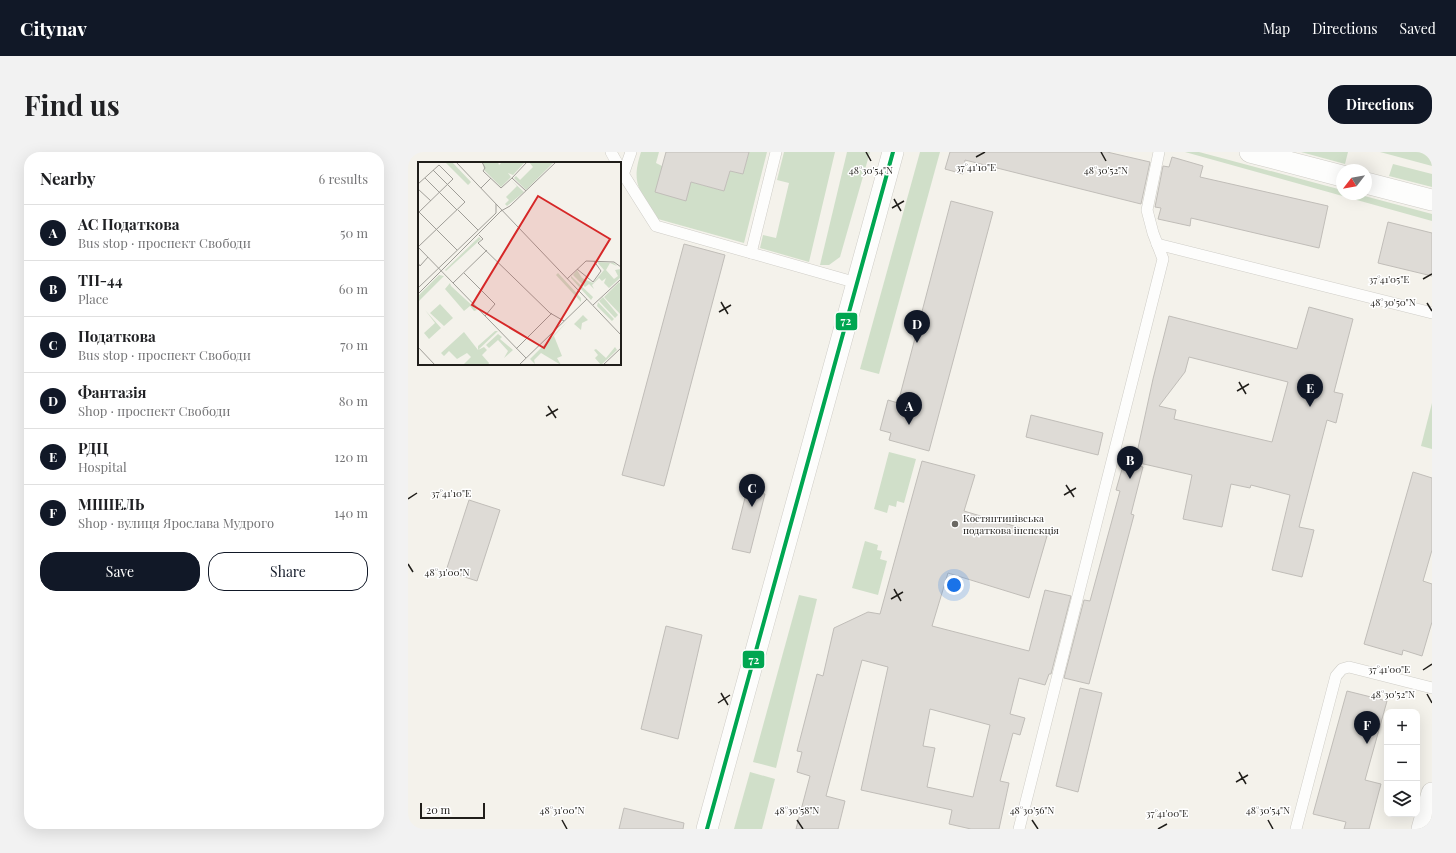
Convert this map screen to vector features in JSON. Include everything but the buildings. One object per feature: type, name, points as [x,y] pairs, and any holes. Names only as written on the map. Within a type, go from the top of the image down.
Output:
[{"type":"street","points":[[707,829],[893,152]]},
{"type":"street","points":[[1250,152],[1336,174]]},
{"type":"street","points":[[1372,185],[1432,200]]},
{"type":"street","points":[[1422,829],[1432,793]]},
{"type":"lane","points":[[611,152],[616,162]]},
{"type":"lane","points":[[631,152],[621,172],[656,226],[857,283]]},
{"type":"lane","points":[[751,253],[776,152]]},
{"type":"lane","points":[[1019,829],[1163,259],[1147,210],[1159,152]]},
{"type":"lane","points":[[1157,244],[1432,313]]},
{"type":"lane","points":[[1296,829],[1336,676],[1342,669],[1349,667],[1432,688]]},
{"type":"green space","points":[[641,152],[659,152],[656,163],[662,166],[686,200],[691,182],[724,191],[730,171],[743,174],[749,152],[767,152],[744,243],[658,219],[642,194],[637,181],[638,163]]},
{"type":"green space","points":[[784,152],[835,152],[809,262],[760,248],[763,235],[776,238],[789,183],[777,180]]},
{"type":"green space","points":[[847,152],[870,152],[840,257],[829,265],[820,265]]},
{"type":"green space","points":[[920,152],[940,152],[879,374],[860,369]]},
{"type":"green space","points":[[1185,152],[1199,152],[1336,188],[1336,194]]},
{"type":"green space","points":[[1301,152],[1348,152],[1345,164]]},
{"type":"green space","points":[[1380,152],[1432,152],[1432,166]]},
{"type":"green space","points":[[1393,164],[1432,174],[1432,187],[1389,176]]},
{"type":"green space","points":[[1372,198],[1432,214],[1432,221],[1357,200],[1372,200]]},
{"type":"green space","points":[[1432,403],[1432,449],[1421,446]]},
{"type":"green space","points":[[889,452],[916,459],[904,503],[897,501],[896,507],[889,505],[887,513],[874,509]]},
{"type":"green space","points":[[865,541],[878,545],[877,550],[882,551],[880,559],[887,561],[878,595],[852,588]]},
{"type":"green space","points":[[799,595],[817,599],[776,768],[753,762]]},
{"type":"green space","points":[[750,772],[775,779],[762,829],[734,829]]},
{"type":"transit line","name":"72","points":[[707,829],[893,152]]},
{"type":"place","name":"Фантазія","points":[[917,343]]},
{"type":"place","name":"РДЦ","points":[[1310,407]]},
{"type":"place","name":"АС Податкова","points":[[909,425]]},
{"type":"place","name":"ТП-44","points":[[1130,479]]},
{"type":"place","name":"Податкова","points":[[752,507]]},
{"type":"place","name":"Костянтинівська податкова інспекція","points":[[955,524]]},
{"type":"place","name":"МІШЕЛЬ","points":[[1367,744]]}]
